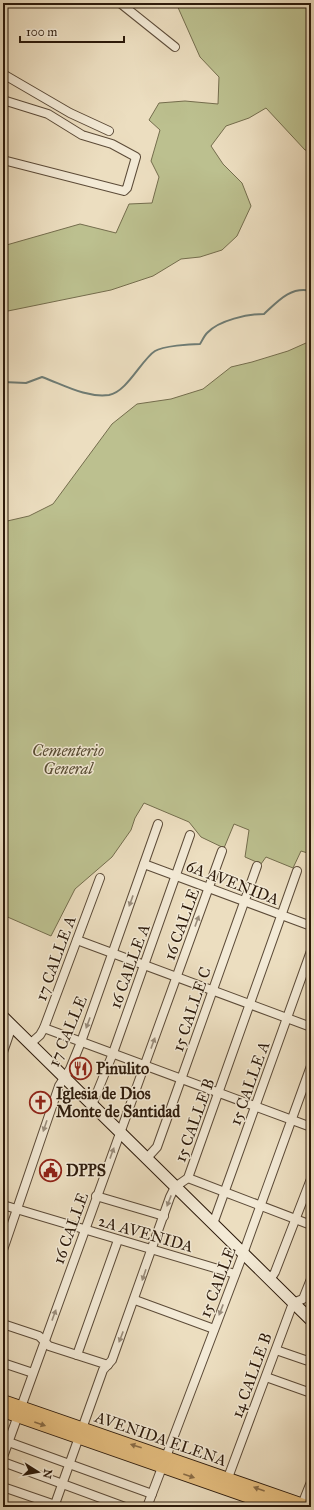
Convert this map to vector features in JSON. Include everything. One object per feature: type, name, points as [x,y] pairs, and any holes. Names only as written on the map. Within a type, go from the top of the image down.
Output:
[{"type":"main road","points":[[3,1017],[311,1320]]},
{"type":"main road","name":"AVENIDA ELENA","points":[[3,1400],[19,1411],[80,1433],[226,1483],[304,1506]]},
{"type":"main road","name":"AVENIDA ELENA","points":[[3,1411],[19,1411]]},
{"type":"main road","name":"AVENIDA ELENA","points":[[226,1483],[278,1507]]},
{"type":"street","points":[[120,3],[175,47]]},
{"type":"street","points":[[3,74],[70,113],[106,129]]},
{"type":"street","points":[[3,100],[48,114],[82,135],[112,144],[136,157],[127,188],[124,190],[3,160]]},
{"type":"street","name":"17 CALLE","points":[[3,1250],[59,1086],[70,1069],[81,1042],[158,824]]},
{"type":"street","name":"16 CALLE A","points":[[92,1105],[113,1054],[190,835]]},
{"type":"street","name":"16 CALLE","points":[[3,1457],[6,1441],[33,1373],[222,851]]},
{"type":"street","name":"6A AVENIDA","points":[[144,864],[311,926]]},
{"type":"street","name":"15 CALLE C","points":[[146,1158],[157,1147],[257,866]]},
{"type":"street","name":"15 CALLE B","points":[[176,1187],[188,1178],[297,871]]},
{"type":"street","name":"17 CALLE A","points":[[30,1044],[40,1036],[44,1028],[100,878]]},
{"type":"street","points":[[77,940],[311,1027]]},
{"type":"street","name":"15 CALLE A","points":[[213,1224],[311,951]]},
{"type":"street","points":[[3,1052],[12,1026]]},
{"type":"street","points":[[44,1028],[311,1127]]},
{"type":"street","name":"15 CALLE","points":[[147,1507],[243,1254],[311,1066]]},
{"type":"street","points":[[188,1178],[311,1225]]},
{"type":"street","points":[[270,1280],[275,1272],[311,1179]]},
{"type":"street","points":[[3,1487],[57,1506],[63,1483],[103,1370],[108,1365],[135,1300],[152,1249],[176,1187]]},
{"type":"street","points":[[96,1196],[164,1216]]},
{"type":"street","name":"2A AVENIDA","points":[[3,1205],[235,1274]]},
{"type":"street","points":[[77,1355],[118,1240]]},
{"type":"street","name":"14 CALLE B","points":[[226,1483],[293,1303],[303,1299],[311,1279]]},
{"type":"street","points":[[135,1300],[214,1329]]},
{"type":"street","points":[[3,1324],[39,1336],[49,1346],[108,1365]]},
{"type":"street","points":[[276,1350],[311,1362]]},
{"type":"street","points":[[3,1363],[33,1373]]},
{"type":"street","points":[[266,1377],[311,1393]]},
{"type":"street","points":[[6,1441],[152,1494]]},
{"type":"street","points":[[3,1462],[125,1507]]},
{"type":"street","points":[[304,1506],[311,1482]]},
{"type":"green space","points":[[176,3],[311,3],[311,151],[305,150],[266,108],[249,118],[226,126],[211,146],[223,164],[242,183],[251,206],[237,236],[222,250],[200,257],[181,259],[153,276],[111,290],[3,312],[3,246],[80,224],[116,233],[129,204],[152,203],[159,177],[151,161],[160,130],[149,120],[159,103],[185,101],[218,104],[219,77],[200,57]]},
{"type":"green space","name":"Cementerio General","points":[[311,342],[311,854],[301,851],[293,868],[266,857],[261,864],[245,857],[249,830],[234,824],[224,848],[201,837],[189,822],[144,803],[135,818],[131,830],[112,857],[75,889],[51,936],[3,915],[3,522],[29,516],[53,504],[112,424],[137,404],[171,399],[203,389],[231,367],[288,351]]},
{"type":"waterway","points":[[3,382],[26,383],[42,377],[92,395],[109,395],[116,393],[128,382],[155,351],[170,347],[200,344],[212,328],[226,321],[250,315],[264,314],[285,296],[291,293],[304,290],[311,291]]},
{"type":"place","name":"Pinulito","points":[[81,1068]]},
{"type":"place","name":"Iglesia de Dios Monte de Santidad","points":[[40,1102]]},
{"type":"place","name":"DPPS","points":[[50,1170]]}]
